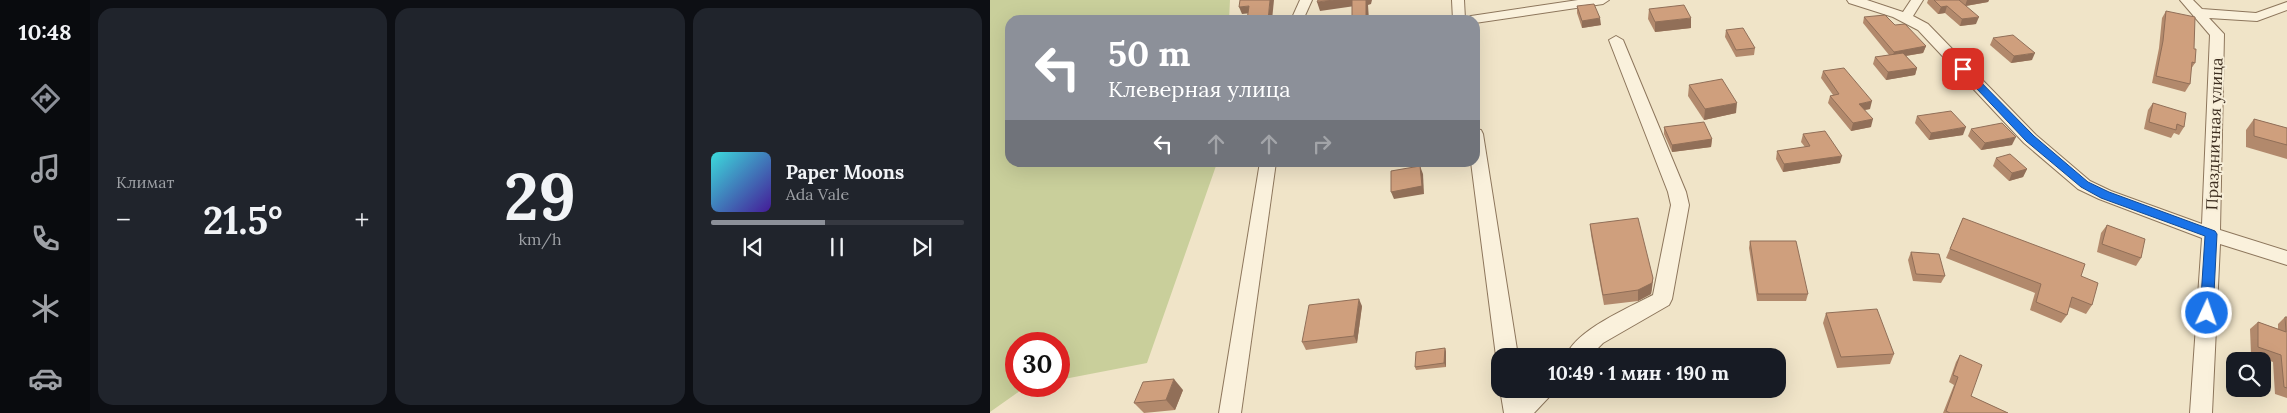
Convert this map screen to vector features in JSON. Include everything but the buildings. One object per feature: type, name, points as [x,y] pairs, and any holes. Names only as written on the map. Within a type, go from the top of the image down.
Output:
[{"type":"street","points":[[1299,15],[1306,0]]},
{"type":"street","points":[[1458,0],[1459,15]]},
{"type":"street","points":[[1480,19],[1602,0]]},
{"type":"street","points":[[1853,0],[1906,17],[1923,27],[2030,139],[2084,184],[2105,195],[2211,234],[2287,258]]},
{"type":"street","points":[[1906,17],[1917,0]]},
{"type":"street","points":[[2192,6],[2257,16],[2287,6]]},
{"type":"street","name":"Праздничная улица","points":[[2192,6],[2217,34],[2211,234],[2201,413]]},
{"type":"street","points":[[1584,348],[1596,337],[1662,299],[1680,205],[1677,192],[1616,40]]},
{"type":"street","points":[[1230,413],[1267,167]]},
{"type":"street","points":[[1480,167],[1506,348]]},
{"type":"street","points":[[1512,398],[1515,413]]},
{"type":"street","points":[[1519,413],[1533,398]]},
{"type":"green space","points":[[990,0],[1230,0],[1229,15],[1005,15],[1005,167],[1216,167],[1147,363],[1070,378],[1070,332],[1005,332],[1005,397],[1011,397],[990,412]]},
{"type":"route","points":[[1963,69],[2030,139],[2084,184],[2105,195],[2211,234],[2207,313]]}]
